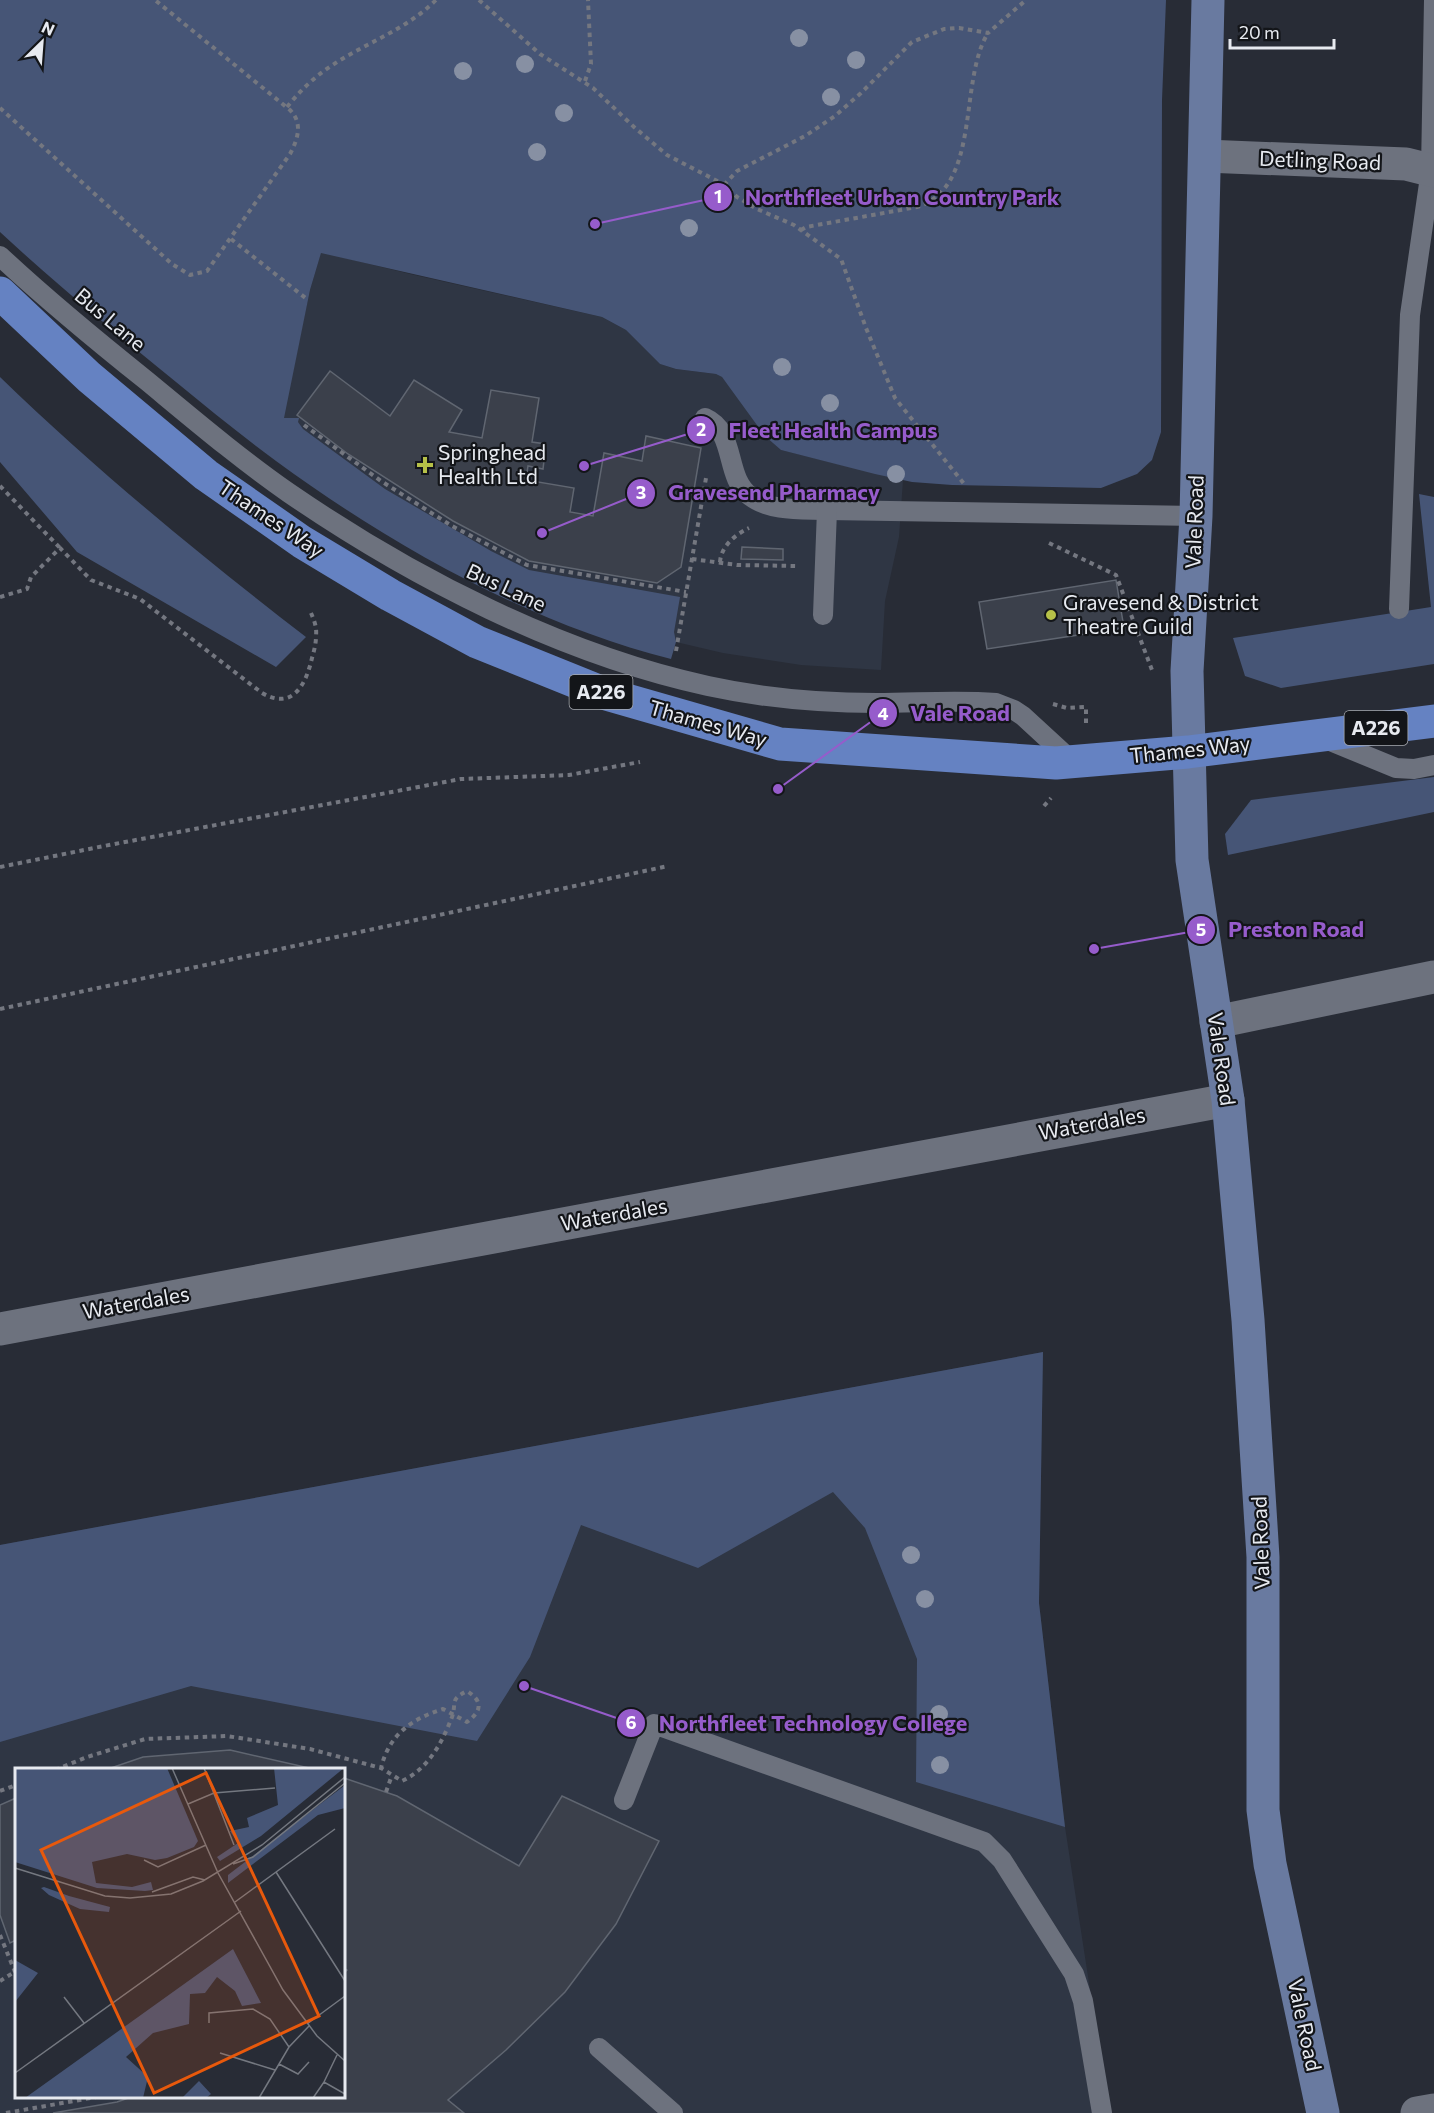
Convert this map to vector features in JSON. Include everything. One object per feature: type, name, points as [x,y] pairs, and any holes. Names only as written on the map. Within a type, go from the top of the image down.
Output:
[{"type":"main road","name":"Thames Way","points":[[0,293],[88,377],[206,475],[302,542],[390,595],[477,642],[606,694],[780,744],[1056,763],[1188,752],[1434,721]]},
{"type":"street","name":"Vale Road","points":[[1208,0],[1196,516],[1187,671],[1192,860],[1228,1100],[1248,1320],[1263,1557],[1263,1810],[1269,1864],[1323,2113]]},
{"type":"street","name":"Detling Road","points":[[1205,156],[1406,164],[1432,171]]},
{"type":"street","points":[[1216,1022],[1434,977]]},
{"type":"street","name":"Waterdales","points":[[0,1329],[684,1203],[1057,1130],[1228,1100]]},
{"type":"street","points":[[1417,2113],[1434,2110]]},
{"type":"lane","points":[[1399,609],[1410,315],[1432,171],[1434,0]]},
{"type":"lane","name":"Bus Lane","points":[[0,256],[91,336],[288,492],[410,568],[482,604],[601,655],[709,686],[759,695],[810,700],[874,703],[996,703],[1023,716],[1072,761]]},
{"type":"lane","points":[[705,418],[712,422],[724,437],[729,448],[735,477],[742,489],[751,497],[781,508],[1196,516]]},
{"type":"lane","points":[[823,615],[827,510]]},
{"type":"lane","points":[[1319,736],[1395,768],[1414,769],[1434,765]]},
{"type":"lane","points":[[624,1800],[654,1724],[984,1842],[1002,1860],[1074,1974],[1083,2001],[1102,2113]]},
{"type":"lane","points":[[599,2048],[673,2113]]},
{"type":"path","points":[[0,108],[179,269],[195,275],[207,271],[294,146],[298,122],[286,107],[155,0]]},
{"type":"path","points":[[286,107],[313,79],[341,60],[415,19],[436,0]]},
{"type":"path","points":[[478,0],[540,54],[585,81],[667,155],[724,184],[745,202],[801,230],[841,259],[895,398],[970,490],[959,490]]},
{"type":"path","points":[[585,81],[591,64],[588,0]]},
{"type":"path","points":[[801,230],[806,227],[917,207],[928,204],[940,194],[955,170],[967,118],[977,57],[988,33],[1026,0]]},
{"type":"path","points":[[724,184],[737,171],[805,136],[835,116],[867,88],[912,42],[944,29],[959,28],[988,33]]},
{"type":"path","points":[[231,239],[308,300]]},
{"type":"path","points":[[304,425],[352,462],[390,487],[452,526],[526,565],[686,592]]},
{"type":"path","points":[[674,657],[711,449],[724,437]]},
{"type":"path","points":[[0,486],[90,580],[140,599],[262,693],[272,698],[288,698],[295,693],[309,671],[316,634],[311,613]]},
{"type":"path","points":[[1042,539],[1116,575],[1152,670]]},
{"type":"path","points":[[0,597],[27,589],[31,577],[60,548]]},
{"type":"path","points":[[692,559],[737,565],[825,566]]},
{"type":"path","points":[[1048,702],[1066,708],[1086,707]]},
{"type":"path","points":[[0,867],[461,779],[569,775],[640,762]]},
{"type":"path","points":[[0,1009],[668,866]]},
{"type":"path","points":[[60,1768],[146,1739],[227,1736],[310,1749],[381,1768],[402,1781],[414,1775],[428,1763],[453,1714],[453,1703],[459,1695],[467,1691],[476,1696],[479,1703],[475,1716],[467,1722],[453,1714],[443,1709],[424,1715],[399,1733],[385,1751],[381,1768]]},
{"type":"path","points":[[386,1792],[392,1775]]},
{"type":"path","points":[[0,1791],[15,1785]]},
{"type":"path","points":[[0,1935],[15,1970]]},
{"type":"path","points":[[0,1982],[15,1973]]},
{"type":"path","points":[[6,2113],[96,2098]]},
{"type":"shaded area","points":[[0,0],[1166,0],[1162,100],[1161,432],[1152,460],[1137,474],[1101,488],[952,485],[912,482],[875,474],[781,450],[765,436],[722,377],[660,364],[626,330],[602,317],[321,253],[310,290],[284,418],[299,418],[298,422],[303,429],[385,489],[491,551],[529,570],[680,597],[674,632],[676,642],[671,659],[619,644],[567,625],[464,579],[415,552],[367,523],[263,452],[87,308],[0,232]]},
{"type":"shaded area","points":[[321,252],[602,317],[626,330],[660,364],[722,377],[781,450],[903,480],[899,537],[885,601],[881,670],[801,665],[723,653],[676,642],[605,618],[280,432],[310,290]]},
{"type":"shaded area","points":[[0,377],[36,412],[150,511],[306,637],[276,667],[77,552],[0,462]]},
{"type":"shaded area","points":[[1419,494],[1434,497],[1434,664],[1281,688],[1245,676],[1233,638],[1431,607]]},
{"type":"shaded area","points":[[1434,777],[1434,812],[1228,855],[1225,834],[1251,800]]},
{"type":"shaded area","points":[[1043,1352],[1039,1603],[1065,1827],[1109,2113],[0,2113],[0,1545]]},
{"type":"shaded area","points":[[1043,1352],[1039,1603],[1065,1827],[916,1782],[917,1659],[865,1528],[833,1492],[698,1568],[581,1525],[530,1657],[477,1741],[191,1686],[0,1742],[0,1545]]},
{"type":"building","points":[[330,371],[390,416],[414,380],[462,410],[449,432],[482,438],[491,390],[539,398],[532,442],[546,444],[543,469],[528,466],[526,480],[574,488],[570,512],[593,516],[604,453],[642,461],[646,436],[701,448],[681,567],[657,583],[529,561],[453,521],[348,454],[297,415]]},
{"type":"building","points":[[742,547],[783,549],[783,560],[741,559]]},
{"type":"building","name":"Gravesend & District Theatre Guild","points":[[1116,580],[1124,628],[987,649],[979,602]]},
{"type":"building","points":[[230,1750],[309,1768],[111,1768],[143,1757]]},
{"type":"building","points":[[345,1778],[397,1796],[519,1866],[562,1796],[659,1841],[616,1924],[565,1992],[506,2050],[448,2100],[464,2113],[53,2113],[128,2098],[345,2098],[345,1972],[347,1970],[345,1969]]},
{"type":"building","points":[[15,1798],[15,1940],[10,1943],[0,1915],[0,1805]]},
{"type":"place","name":"Northfleet Urban Country Park","points":[[595,224]]},
{"type":"place","name":"Springhead Health Ltd","points":[[425,465]]},
{"type":"place","name":"Fleet Health Campus","points":[[584,466]]},
{"type":"place","name":"Gravesend Pharmacy","points":[[542,533]]},
{"type":"place","name":"Gravesend & District Theatre Guild","points":[[1051,615]]},
{"type":"place","name":"Vale Road","points":[[778,789]]},
{"type":"place","name":"Preston Road","points":[[1094,949]]},
{"type":"place","name":"Northfleet Technology College","points":[[524,1686]]}]
